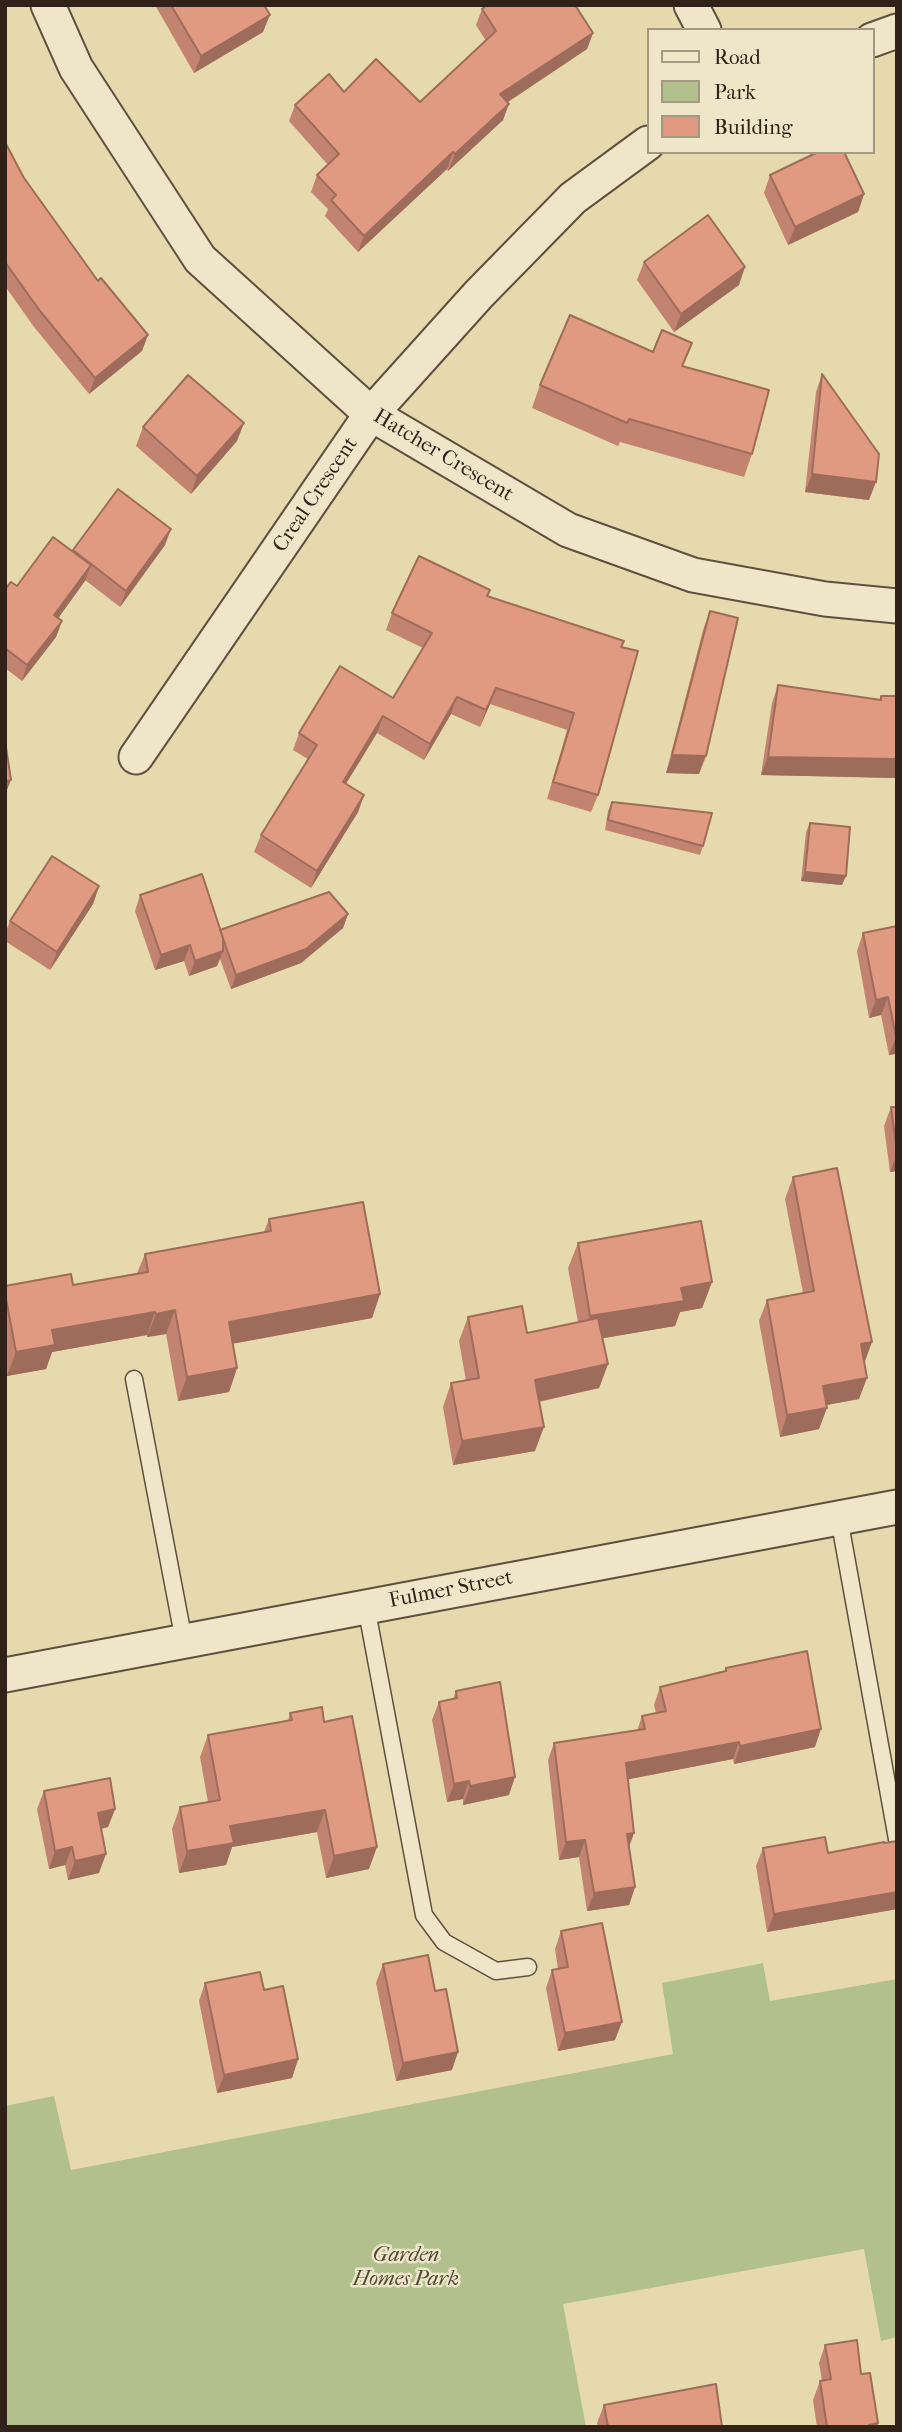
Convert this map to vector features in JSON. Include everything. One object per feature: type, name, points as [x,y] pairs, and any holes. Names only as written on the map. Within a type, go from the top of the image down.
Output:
[{"type":"street","name":"Hatcher Crescent","points":[[48,5],[76,68],[200,259],[371,414],[568,530],[693,575],[825,599],[897,606]]},
{"type":"street","points":[[691,5],[703,28]]},
{"type":"street","points":[[874,39],[897,31]]},
{"type":"street","name":"Creal Crescent","points":[[136,757],[371,414],[479,294],[573,198],[646,145]]},
{"type":"street","name":"Fulmer Street","points":[[5,1675],[897,1507]]},
{"type":"lane","points":[[134,1379],[184,1641]]},
{"type":"lane","points":[[839,1518],[897,1839]]},
{"type":"lane","points":[[366,1606],[424,1915],[444,1942],[496,1971],[528,1967]]},
{"type":"green space","name":"Garden Homes Park","points":[[763,1963],[770,2001],[897,1979],[897,2337],[881,2341],[864,2249],[563,2304],[586,2427],[5,2427],[5,2106],[54,2096],[71,2170],[673,2054],[662,1983]]},
{"type":"building","points":[[171,5],[264,5],[270,15],[201,56]]},
{"type":"building","points":[[487,5],[575,5],[593,33],[500,94],[509,104],[455,154],[453,152],[364,236],[331,200],[336,195],[317,175],[339,154],[295,105],[329,74],[344,92],[376,59],[420,102],[496,31],[482,9]]},
{"type":"building","points":[[5,142],[24,178],[98,281],[101,278],[148,335],[95,378],[40,311],[5,262]]},
{"type":"building","points":[[814,154],[845,154],[864,194],[795,227],[770,175]]},
{"type":"building","points":[[708,215],[745,267],[681,314],[644,262]]},
{"type":"building","points":[[570,315],[653,352],[662,330],[692,343],[682,366],[769,390],[752,454],[629,419],[627,423],[540,385]]},
{"type":"building","points":[[822,374],[879,454],[876,482],[812,474]]},
{"type":"building","points":[[188,375],[244,423],[197,476],[143,427]]},
{"type":"building","points":[[118,489],[171,529],[126,591],[73,550]]},
{"type":"building","points":[[53,537],[91,565],[54,615],[62,621],[27,665],[5,648],[5,589],[11,582],[17,586]]},
{"type":"building","points":[[419,556],[490,590],[487,596],[624,641],[621,647],[638,651],[598,795],[553,782],[574,713],[496,688],[486,710],[457,697],[430,744],[383,716],[343,782],[364,795],[317,871],[261,835],[317,745],[299,733],[340,666],[393,698],[432,633],[392,613]]},
{"type":"building","points":[[710,611],[738,618],[706,756],[672,755]]},
{"type":"building","points":[[778,685],[881,700],[881,696],[897,696],[897,759],[768,757]]},
{"type":"building","points":[[5,741],[11,780],[5,781]]},
{"type":"building","points":[[612,802],[712,813],[703,846],[608,820]]},
{"type":"building","points":[[810,823],[850,827],[846,876],[805,872]]},
{"type":"building","points":[[52,856],[99,886],[57,952],[10,921]]},
{"type":"building","points":[[202,874],[223,938],[223,951],[195,961],[190,945],[161,955],[140,895]]},
{"type":"building","points":[[329,892],[348,914],[306,949],[236,975],[220,930]]},
{"type":"building","points":[[897,926],[896,1037],[888,997],[876,1000],[863,933]]},
{"type":"building","points":[[891,1107],[897,1107],[897,1153]]},
{"type":"building","points":[[837,1168],[872,1342],[861,1344],[867,1378],[823,1386],[827,1408],[787,1415],[767,1300],[814,1291],[793,1177]]},
{"type":"building","points":[[363,1202],[380,1294],[229,1322],[237,1368],[187,1377],[175,1310],[52,1330],[55,1345],[16,1352],[5,1286],[71,1274],[73,1285],[148,1272],[145,1254],[271,1231],[269,1219]]},
{"type":"building","points":[[701,1221],[712,1282],[681,1288],[684,1301],[590,1316],[578,1243]]},
{"type":"building","points":[[522,1306],[527,1333],[598,1318],[608,1364],[535,1380],[544,1427],[462,1441],[451,1383],[479,1378],[468,1317]]},
{"type":"building","points":[[807,1651],[821,1729],[740,1746],[739,1742],[626,1763],[634,1833],[627,1834],[635,1887],[594,1893],[585,1840],[566,1842],[554,1743],[645,1729],[642,1716],[666,1711],[660,1687],[726,1671],[726,1668]]},
{"type":"building","points":[[500,1682],[515,1777],[470,1786],[469,1781],[454,1784],[439,1702],[457,1698],[456,1691]]},
{"type":"building","points":[[322,1707],[324,1722],[352,1716],[377,1847],[334,1856],[325,1810],[230,1826],[234,1843],[187,1851],[180,1807],[220,1800],[208,1735],[292,1720],[290,1713]]},
{"type":"building","points":[[110,1778],[115,1809],[98,1813],[106,1854],[75,1861],[72,1847],[55,1851],[44,1791]]},
{"type":"building","points":[[825,1837],[828,1853],[897,1841],[897,1892],[774,1914],[763,1848]]},
{"type":"building","points":[[602,1923],[622,2022],[565,2033],[552,1970],[568,1967],[561,1931]]},
{"type":"building","points":[[428,1955],[435,1991],[446,1989],[458,2052],[403,2063],[383,1964]]},
{"type":"building","points":[[260,1972],[264,1990],[283,1986],[298,2059],[224,2075],[205,1983]]},
{"type":"building","points":[[857,2340],[861,2374],[870,2373],[878,2423],[869,2427],[827,2427],[820,2381],[831,2379],[825,2345]]},
{"type":"building","points":[[716,2384],[722,2427],[608,2427],[604,2405]]}]
